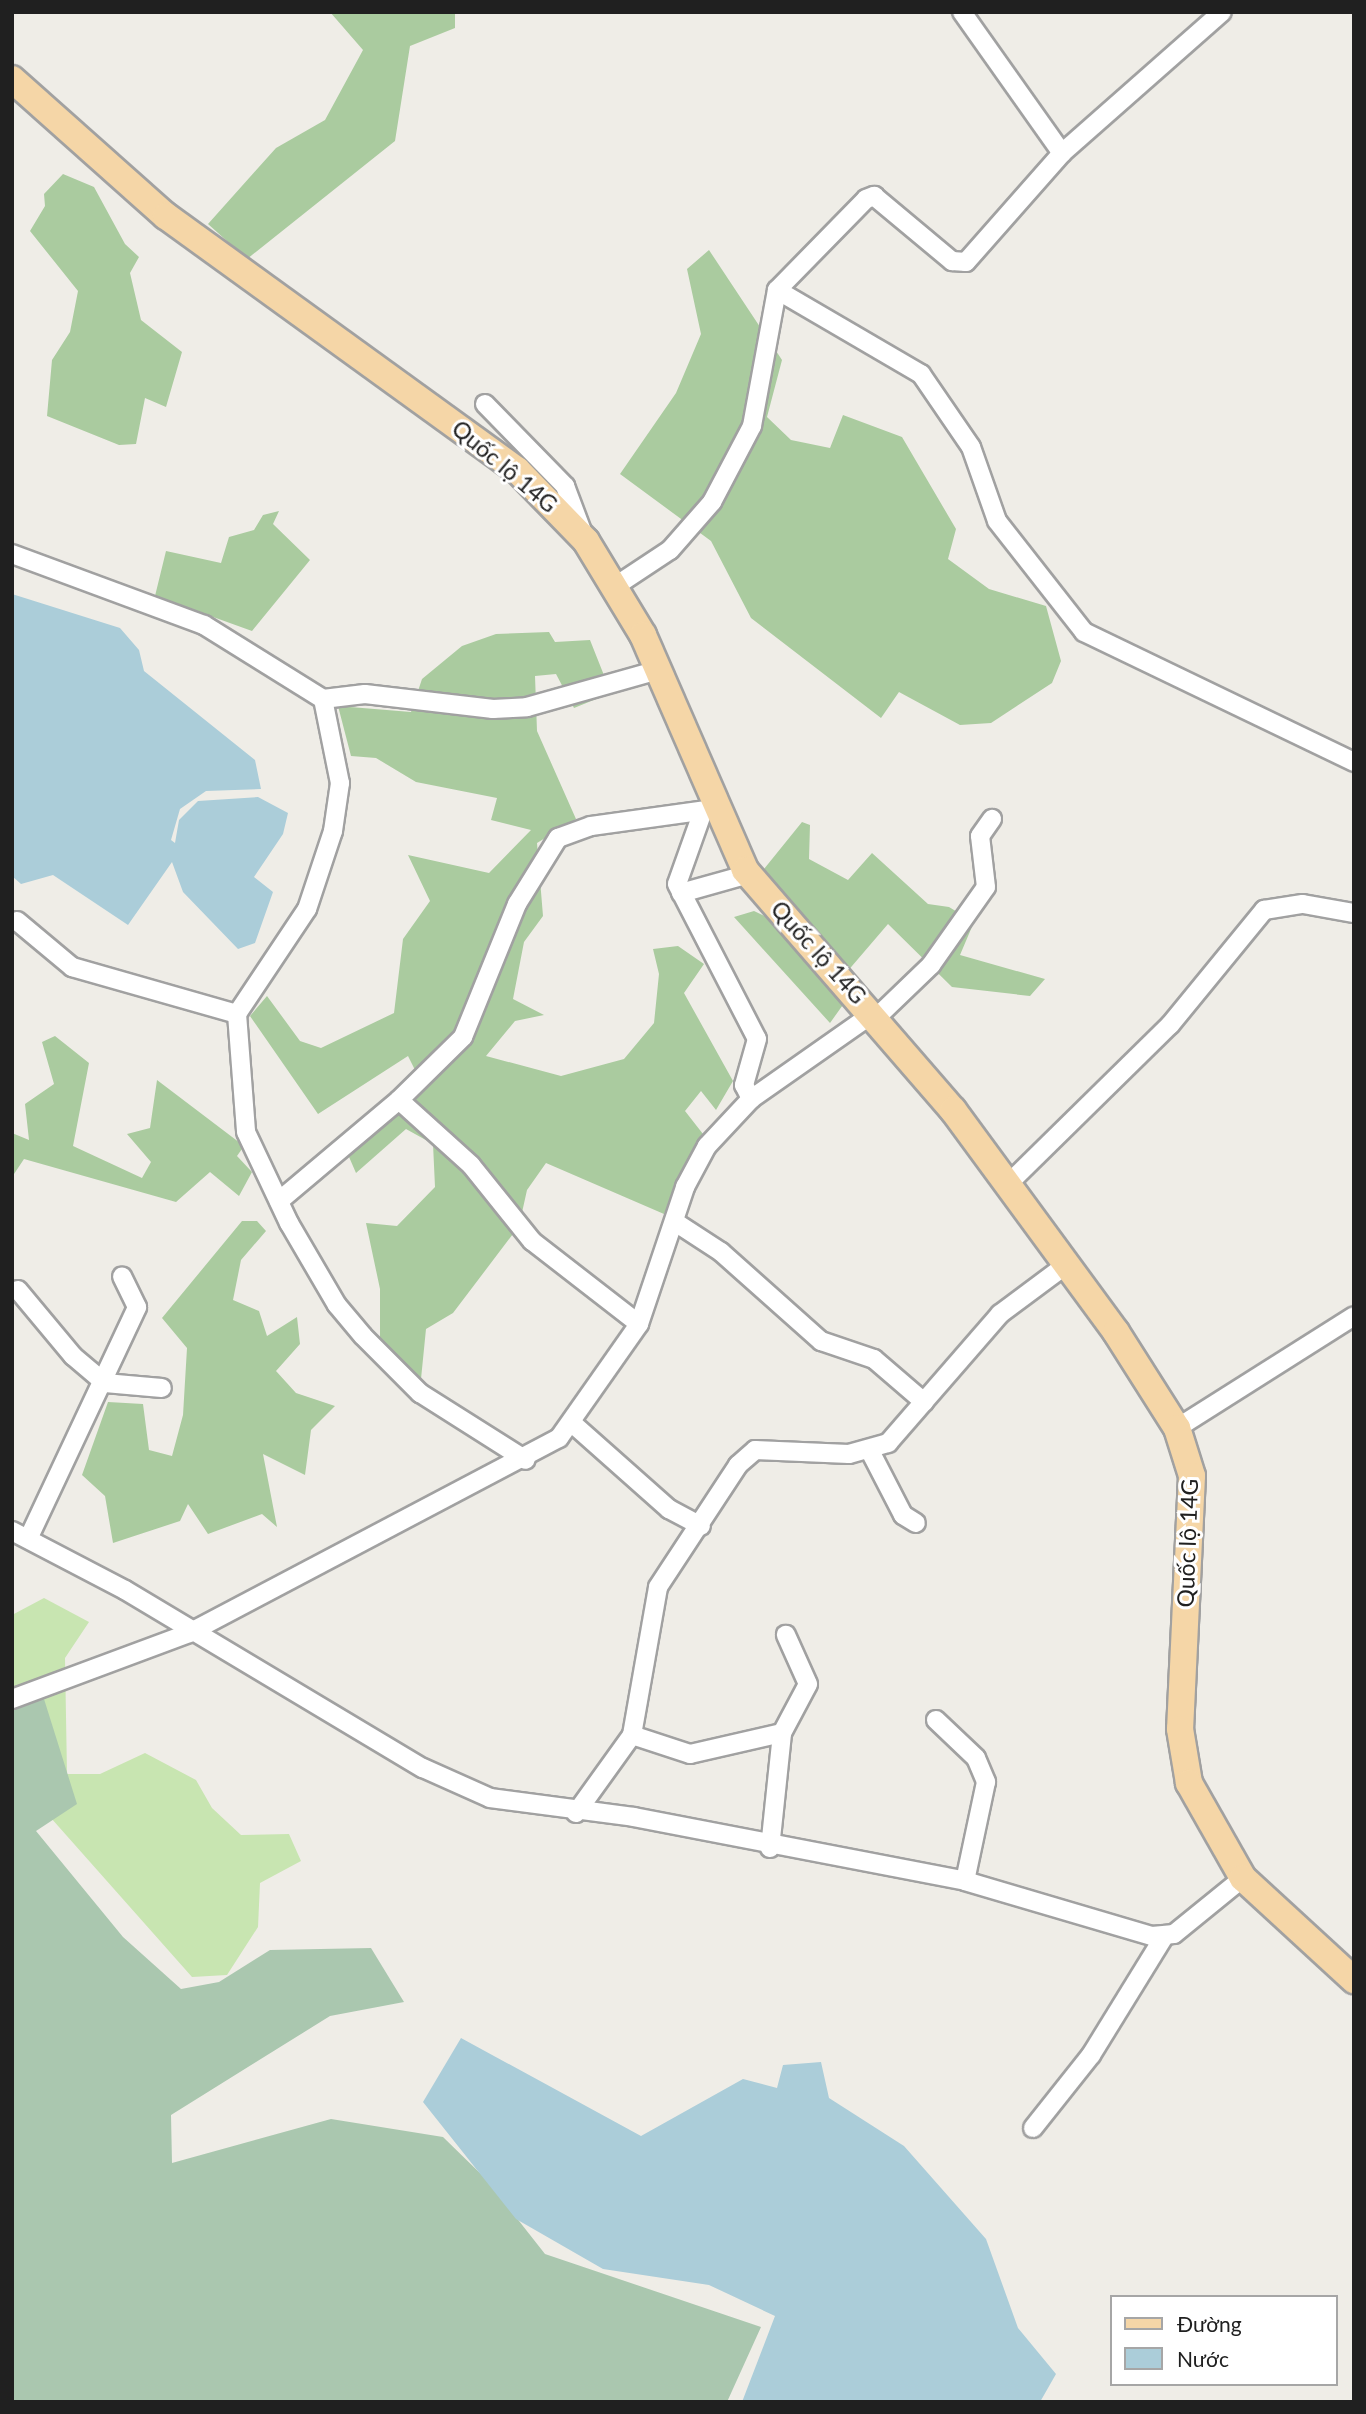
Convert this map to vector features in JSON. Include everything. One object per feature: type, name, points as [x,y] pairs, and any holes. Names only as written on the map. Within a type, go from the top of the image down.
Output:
[{"type":"main road","name":"Quốc lộ 14G","points":[[12,79],[166,216],[517,470],[586,541],[659,670],[709,810],[749,874],[875,1015],[1008,1184],[1067,1264],[1177,1428],[1192,1476],[1180,1730],[1201,1811],[1242,1878],[1354,1980]]},
{"type":"street","points":[[962,12],[1062,153]]},
{"type":"street","points":[[614,587],[680,540],[734,465],[752,426],[778,290],[874,197],[952,261],[966,262],[1062,153],[1223,12]]},
{"type":"street","points":[[778,290],[921,373],[971,447],[997,522],[1084,632],[1354,762]]},
{"type":"street","points":[[485,404],[565,486],[580,512],[586,541]]},
{"type":"street","points":[[12,554],[204,625],[323,699],[365,694],[493,709],[527,707],[659,670]]},
{"type":"street","points":[[323,699],[340,783],[333,831],[307,909],[237,1014],[246,1132],[279,1201],[337,1305],[363,1336],[420,1393],[526,1460]]},
{"type":"street","points":[[709,810],[677,884],[757,1039],[744,1085],[751,1099]]},
{"type":"street","points":[[279,1201],[399,1100],[463,1037],[517,904],[558,838],[591,825],[709,810]]},
{"type":"street","points":[[12,1699],[189,1633],[281,1580],[526,1460],[572,1423],[639,1324],[675,1222],[707,1146],[751,1099],[875,1015],[931,965],[986,887],[980,836],[992,819]]},
{"type":"street","points":[[681,893],[749,874]]},
{"type":"street","points":[[1008,1184],[1170,1025],[1265,910],[1303,904],[1354,913]]},
{"type":"street","points":[[18,921],[72,967],[237,1014]]},
{"type":"street","points":[[399,1100],[471,1165],[532,1241],[639,1324]]},
{"type":"street","points":[[675,1222],[721,1252],[821,1341],[874,1359],[924,1402]]},
{"type":"street","points":[[576,1813],[632,1735],[658,1587],[701,1526],[738,1465],[755,1450],[870,1451],[888,1443],[1000,1314],[1067,1264]]},
{"type":"street","points":[[122,1276],[137,1307],[105,1383],[20,1534],[189,1633],[474,1793],[576,1813],[634,1817],[770,1848],[965,1881],[1164,1937]]},
{"type":"street","points":[[18,1290],[73,1356],[105,1383],[162,1388]]},
{"type":"street","points":[[1177,1428],[1354,1316]]},
{"type":"street","points":[[572,1423],[662,1503],[701,1526]]},
{"type":"street","points":[[870,1451],[903,1515],[916,1523]]},
{"type":"street","points":[[770,1848],[782,1733],[808,1684],[786,1635]]},
{"type":"street","points":[[936,1720],[976,1758],[986,1782],[965,1881]]},
{"type":"street","points":[[632,1735],[690,1754],[782,1733]]},
{"type":"street","points":[[1033,2129],[1091,2055],[1164,1937],[1242,1878]]},
{"type":"green space","points":[[330,12],[455,12],[455,28],[410,46],[395,141],[247,259],[208,224],[276,148],[325,120],[363,50]]},
{"type":"green space","points":[[63,174],[94,187],[125,244],[139,257],[130,273],[141,320],[182,352],[166,407],[145,398],[136,444],[119,445],[47,416],[52,360],[70,332],[78,291],[30,231],[45,206],[44,194]]},
{"type":"green space","points":[[709,250],[782,360],[767,417],[791,440],[830,448],[843,415],[902,437],[956,529],[948,559],[989,589],[1046,606],[1061,661],[1052,683],[991,723],[960,725],[899,692],[881,718],[751,618],[711,541],[620,474],[676,393],[701,334],[687,269]]},
{"type":"green space","points":[[279,511],[273,524],[310,560],[252,631],[155,596],[166,551],[221,563],[229,537],[254,530],[263,515]]},
{"type":"green space","points":[[549,632],[555,642],[590,640],[611,693],[574,708],[556,674],[535,676],[537,731],[576,819],[537,843],[543,916],[524,942],[513,999],[544,1015],[515,1021],[486,1056],[561,1076],[624,1059],[654,1023],[659,974],[653,949],[678,946],[704,964],[684,993],[733,1081],[716,1110],[701,1091],[685,1111],[703,1134],[664,1214],[546,1163],[527,1190],[519,1226],[453,1313],[426,1329],[421,1379],[380,1338],[380,1289],[366,1223],[397,1226],[435,1187],[433,1144],[406,1129],[356,1173],[346,1150],[422,1084],[408,1056],[318,1114],[250,1016],[267,996],[300,1041],[321,1048],[394,1013],[403,939],[430,901],[408,855],[489,873],[531,830],[491,820],[497,798],[416,782],[376,758],[351,756],[338,706],[411,712],[422,679],[462,646],[496,634]]},
{"type":"green space","points":[[802,822],[810,825],[809,859],[848,880],[872,853],[928,904],[949,907],[974,922],[960,955],[1045,979],[1030,996],[952,987],[888,924],[834,987],[845,1002],[830,1023],[734,917],[754,911],[827,946],[764,869]]},
{"type":"green space","points":[[55,1036],[89,1063],[73,1146],[142,1178],[151,1162],[127,1134],[150,1128],[157,1080],[244,1146],[237,1156],[252,1172],[239,1196],[210,1172],[176,1202],[24,1159],[12,1177],[12,1133],[29,1140],[25,1104],[54,1084],[42,1042]]},
{"type":"green space","points":[[242,1221],[257,1221],[266,1231],[241,1260],[233,1300],[259,1311],[267,1336],[297,1317],[300,1344],[276,1371],[296,1393],[335,1406],[311,1430],[305,1475],[263,1454],[277,1527],[262,1514],[208,1534],[188,1504],[180,1521],[113,1543],[105,1496],[82,1475],[108,1402],[143,1404],[149,1450],[172,1456],[183,1415],[187,1348],[162,1318]]},
{"type":"green space","points":[[44,1598],[89,1622],[65,1658],[67,1774],[100,1774],[145,1753],[196,1780],[212,1808],[241,1835],[289,1834],[301,1861],[260,1883],[258,1927],[227,1975],[192,1977],[12,1774],[12,1615]]},
{"type":"green space","points":[[44,1699],[77,1804],[36,1831],[123,1937],[181,1989],[219,1982],[270,1950],[371,1948],[404,2002],[330,2016],[171,2115],[172,2163],[331,2119],[443,2137],[486,2179],[545,2254],[761,2327],[727,2402],[12,2402],[12,1709]]},
{"type":"water","points":[[12,594],[120,628],[139,650],[144,671],[255,760],[261,789],[206,791],[180,809],[171,840],[175,843],[179,820],[198,801],[258,797],[288,813],[283,834],[254,877],[273,892],[255,943],[238,949],[183,892],[172,862],[128,925],[53,875],[21,884],[12,876]]},
{"type":"water","points":[[461,2038],[641,2136],[743,2079],[777,2088],[783,2065],[821,2062],[829,2098],[904,2146],[986,2239],[1018,2328],[1056,2374],[1040,2402],[742,2402],[775,2316],[709,2285],[603,2269],[516,2219],[423,2102]]}]
